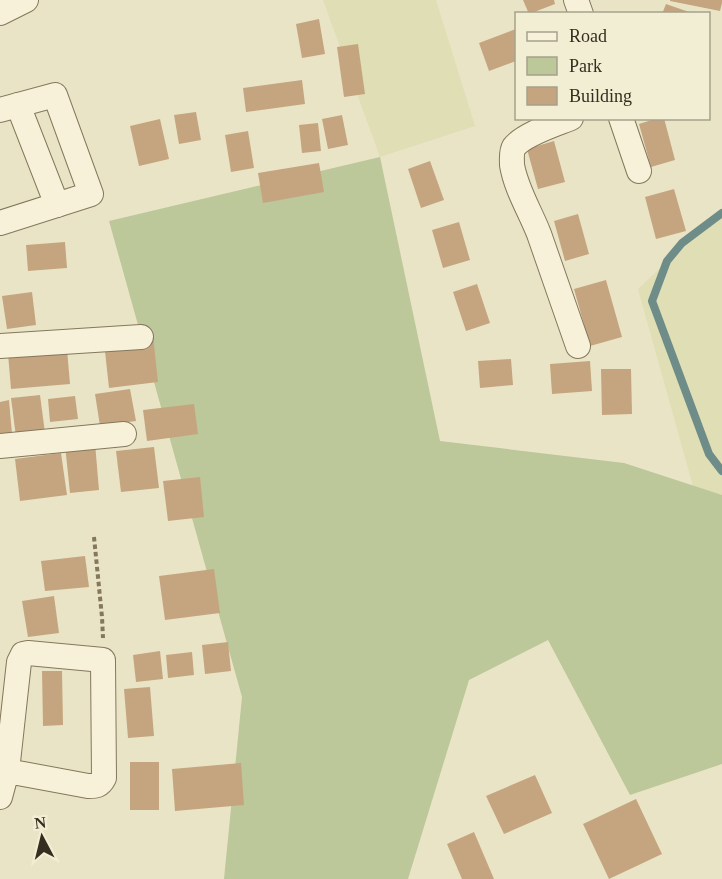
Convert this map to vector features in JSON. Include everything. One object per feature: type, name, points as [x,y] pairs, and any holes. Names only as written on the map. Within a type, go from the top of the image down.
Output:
[{"type":"street","points":[[0,13],[26,0]]},
{"type":"street","points":[[1,221],[57,205],[91,194],[55,95],[9,108],[57,205]]},
{"type":"street","points":[[566,120],[524,139],[514,147],[512,156],[517,181],[538,232],[578,346]]},
{"type":"street","points":[[622,120],[639,171]]},
{"type":"street","points":[[0,346],[141,337]]},
{"type":"street","points":[[0,446],[124,434]]},
{"type":"street","points":[[0,797],[7,771],[19,662],[23,654],[103,660],[104,778],[101,784],[88,786],[7,771]]},
{"type":"path","points":[[93,537],[102,617],[103,660]]},
{"type":"green space","points":[[323,0],[436,0],[475,126],[380,157]]},
{"type":"green space","points":[[380,157],[440,441],[624,463],[722,495],[722,764],[630,795],[548,640],[469,680],[408,879],[224,879],[242,697],[109,221]]},
{"type":"green space","points":[[722,210],[722,495],[693,486],[638,289]]},
{"type":"building","points":[[523,0],[554,0],[555,4],[528,12]]},
{"type":"building","points":[[670,0],[722,0],[722,3],[720,11]]},
{"type":"building","points":[[666,4],[689,12],[663,12]]},
{"type":"building","points":[[319,19],[325,54],[302,58],[296,24]]},
{"type":"building","points":[[515,29],[515,61],[489,71],[479,43]]},
{"type":"building","points":[[358,44],[365,94],[344,97],[337,47]]},
{"type":"building","points":[[302,80],[305,104],[246,112],[243,88]]},
{"type":"building","points":[[196,112],[201,140],[179,144],[174,115]]},
{"type":"building","points":[[342,115],[348,145],[328,149],[322,119]]},
{"type":"building","points":[[160,119],[169,159],[139,166],[130,126]]},
{"type":"building","points":[[652,120],[665,120],[675,160],[651,167],[639,124]]},
{"type":"building","points":[[318,123],[321,151],[302,153],[299,125]]},
{"type":"building","points":[[248,131],[254,168],[231,172],[225,135]]},
{"type":"building","points":[[554,141],[565,182],[538,189],[527,149]]},
{"type":"building","points":[[430,161],[444,200],[421,208],[408,169]]},
{"type":"building","points":[[319,163],[324,192],[263,203],[258,173]]},
{"type":"building","points":[[674,189],[686,231],[656,239],[645,197]]},
{"type":"building","points":[[578,214],[589,254],[565,261],[554,221]]},
{"type":"building","points":[[459,222],[470,260],[443,268],[432,230]]},
{"type":"building","points":[[65,242],[67,268],[28,271],[26,245]]},
{"type":"building","points":[[606,280],[622,337],[590,346],[574,289]]},
{"type":"building","points":[[477,284],[490,323],[466,331],[453,292]]},
{"type":"building","points":[[32,292],[36,325],[7,329],[2,296]]},
{"type":"building","points":[[153,336],[158,382],[109,388],[104,342]]},
{"type":"building","points":[[67,349],[70,384],[11,389],[8,354]]},
{"type":"building","points":[[511,359],[513,385],[480,388],[478,361]]},
{"type":"building","points":[[590,361],[592,391],[552,394],[550,364]]},
{"type":"building","points":[[601,369],[631,369],[632,414],[602,415]]},
{"type":"building","points":[[130,389],[136,421],[100,426],[95,394]]},
{"type":"building","points":[[40,395],[45,433],[16,437],[11,398]]},
{"type":"building","points":[[75,396],[78,419],[50,422],[48,399]]},
{"type":"building","points":[[9,400],[12,434],[0,435],[0,402]]},
{"type":"building","points":[[194,404],[198,434],[147,441],[143,410]]},
{"type":"building","points":[[95,443],[99,490],[70,493],[65,445]]},
{"type":"building","points":[[154,447],[159,488],[121,492],[116,451]]},
{"type":"building","points":[[61,453],[67,495],[20,501],[15,459]]},
{"type":"building","points":[[200,477],[204,517],[168,521],[163,481]]},
{"type":"building","points":[[85,556],[89,587],[45,591],[41,561]]},
{"type":"building","points":[[214,569],[220,613],[165,620],[159,576]]},
{"type":"building","points":[[54,596],[59,633],[28,637],[22,601]]},
{"type":"building","points":[[228,642],[231,671],[205,674],[202,645]]},
{"type":"building","points":[[160,651],[163,679],[136,682],[133,655]]},
{"type":"building","points":[[192,652],[194,675],[168,678],[166,655]]},
{"type":"building","points":[[42,671],[62,671],[63,725],[43,726]]},
{"type":"building","points":[[150,687],[154,736],[128,738],[124,689]]},
{"type":"building","points":[[130,762],[159,762],[159,810],[130,810]]},
{"type":"building","points":[[241,763],[244,805],[175,811],[172,769]]},
{"type":"building","points":[[535,775],[552,813],[504,834],[486,796]]},
{"type":"building","points":[[636,799],[662,854],[609,879],[583,824]]},
{"type":"building","points":[[474,832],[494,879],[462,879],[447,844]]},
{"type":"waterway","points":[[722,213],[682,243],[667,261],[652,301],[709,454],[722,471]]}]
